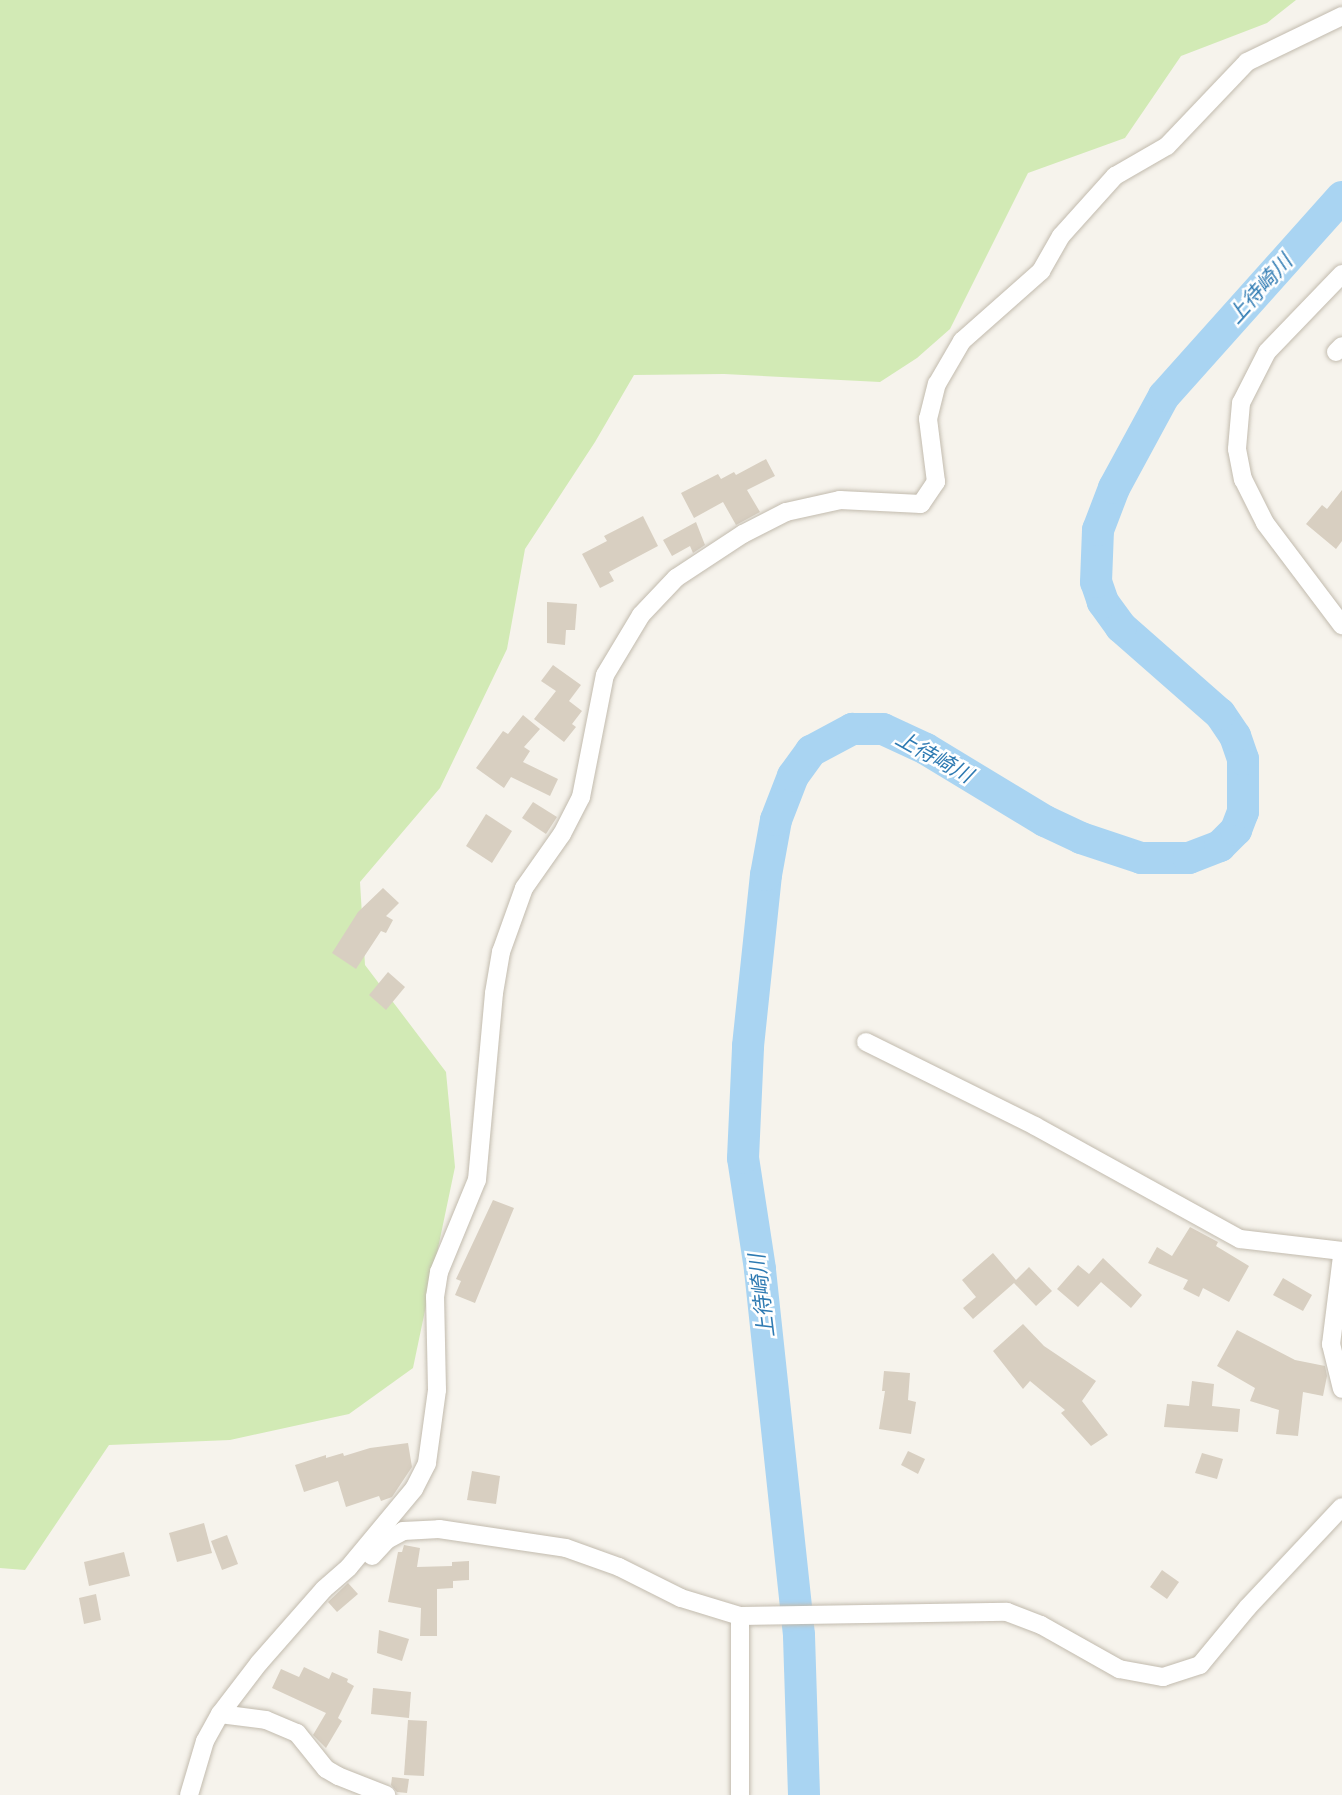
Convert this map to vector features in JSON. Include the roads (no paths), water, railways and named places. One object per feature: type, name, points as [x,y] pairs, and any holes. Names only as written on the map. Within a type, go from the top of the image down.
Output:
[{"type":"street","points":[[189,1795],[205,1741],[220,1714],[267,1654],[324,1589],[349,1567],[414,1489],[427,1463],[437,1390],[435,1297],[439,1272],[477,1180],[494,993],[501,952],[524,888],[562,834],[580,797],[605,675],[641,615],[676,578],[743,534],[786,512],[840,500],[921,504],[936,482],[928,419],[937,384],[962,341],[1041,271],[1061,236],[1115,176],[1167,146],[1247,62],[1342,16]]},
{"type":"street","points":[[1342,274],[1267,352],[1241,403],[1237,449],[1243,480],[1265,523],[1342,625]]},
{"type":"street","points":[[866,1042],[1035,1126],[1240,1239],[1342,1253],[1331,1344],[1342,1389]]},
{"type":"street","points":[[349,1567],[368,1561],[387,1540],[403,1531],[439,1529],[566,1548],[619,1567],[681,1598],[740,1616],[1007,1612],[1041,1625],[1119,1669],[1163,1677],[1200,1665],[1248,1606],[1342,1507]]},
{"type":"street","points":[[740,1616],[740,1795]]},
{"type":"street","points":[[220,1714],[266,1720],[297,1733],[326,1769],[386,1795]]},
{"type":"waterway","name":"上待崎川","points":[[804,1795],[799,1635],[760,1269],[743,1158],[748,1046],[766,875],[776,820],[793,776],[811,751],[852,729],[883,729],[926,749],[1045,821],[1081,838],[1141,858],[1189,858],[1220,846],[1236,830],[1243,812],[1243,759],[1235,736],[1220,714],[1121,627],[1103,602],[1096,582],[1098,530],[1114,488],[1164,396],[1342,197]]}]
